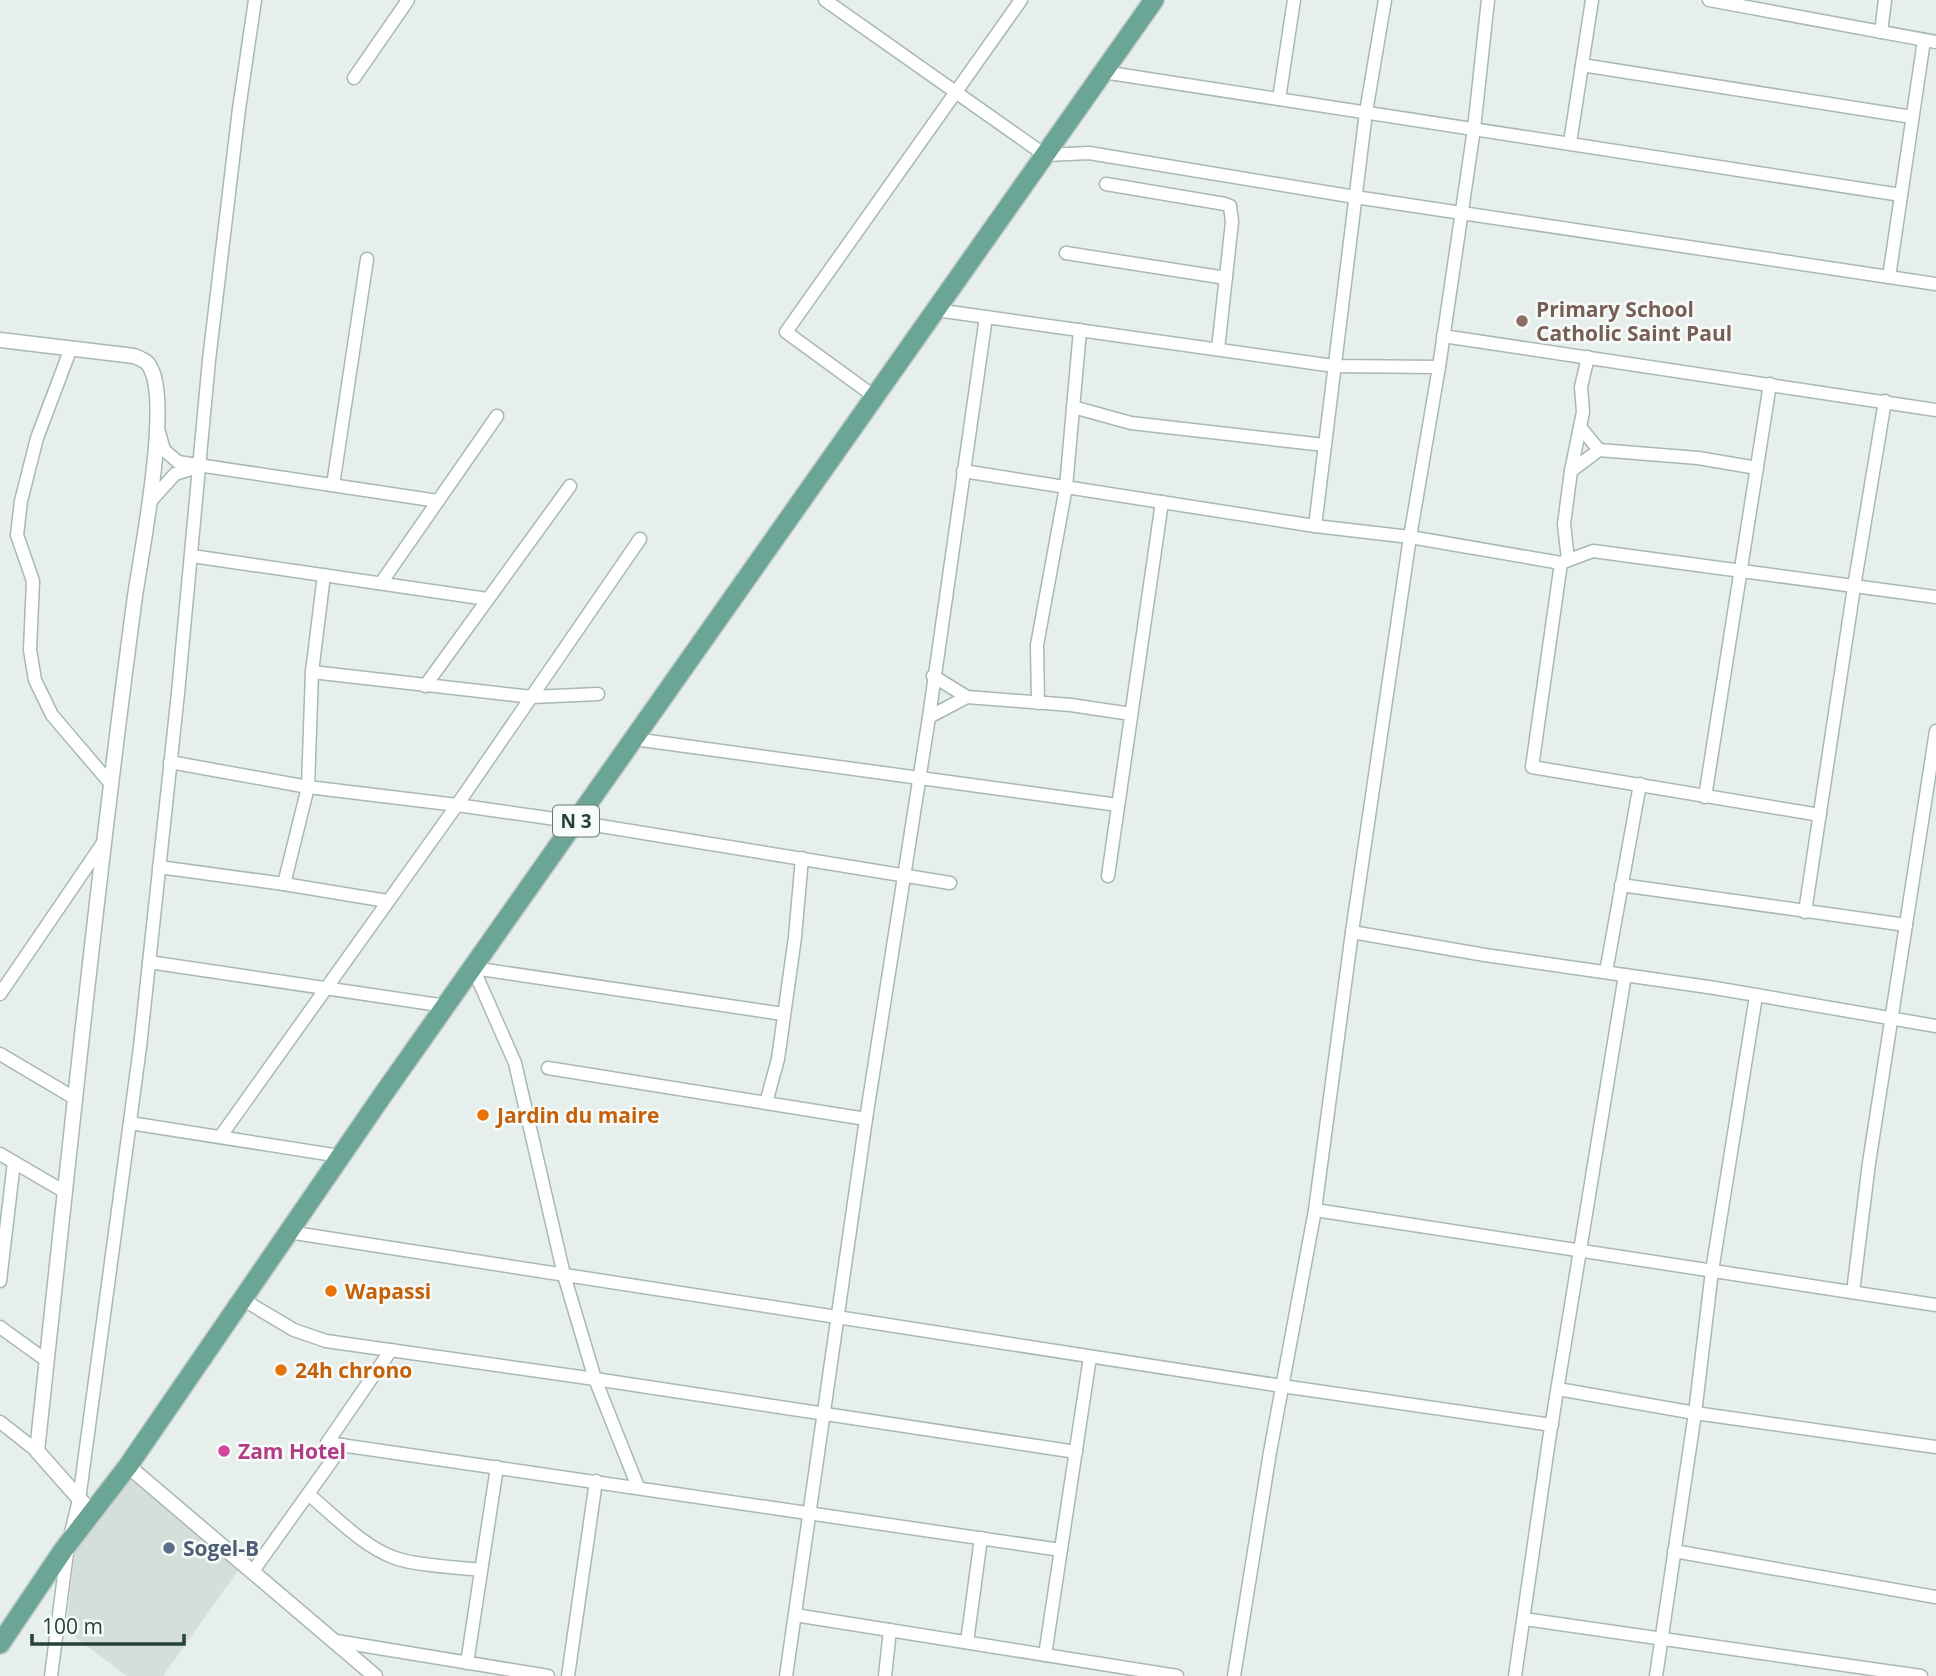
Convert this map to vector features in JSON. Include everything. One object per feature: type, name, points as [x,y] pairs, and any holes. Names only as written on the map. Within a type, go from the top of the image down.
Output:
[{"type":"main road","name":"N 3","points":[[0,1644],[68,1545],[85,1506],[128,1466],[340,1156],[1154,0]]},
{"type":"street","points":[[85,1506],[149,962],[201,466],[209,360],[255,0]]},
{"type":"street","points":[[354,78],[408,0]]},
{"type":"street","points":[[825,0],[1045,155],[1089,153],[1355,197],[1936,284]]},
{"type":"street","points":[[874,397],[786,332],[1021,0]]},
{"type":"street","points":[[1279,99],[1294,0]]},
{"type":"street","points":[[1315,526],[1366,112],[1385,0]]},
{"type":"street","points":[[1234,1676],[1282,1387],[1315,1210],[1352,932],[1410,537],[1439,367],[1474,129],[1488,0]]},
{"type":"street","points":[[1570,143],[1592,0]]},
{"type":"street","points":[[1709,0],[1930,41],[1912,117],[1889,277]]},
{"type":"street","points":[[1783,14],[1785,0]]},
{"type":"street","points":[[1881,32],[1885,0]]},
{"type":"street","points":[[1582,65],[1912,117]]},
{"type":"street","points":[[1103,72],[1901,195]]},
{"type":"street","points":[[1106,184],[1230,206],[1232,222],[1218,349]]},
{"type":"street","points":[[1066,253],[1226,278]]},
{"type":"street","points":[[333,485],[367,259]]},
{"type":"street","points":[[936,310],[1334,366],[1439,367]]},
{"type":"street","points":[[786,1676],[986,317]]},
{"type":"street","points":[[1038,703],[1037,646],[1066,487],[1080,330]]},
{"type":"street","points":[[1443,336],[1936,410]]},
{"type":"street","points":[[0,340],[134,356],[150,366],[156,389],[157,425],[110,783],[37,1451]]},
{"type":"street","points":[[71,348],[37,438],[21,501],[17,535],[33,581],[30,650],[35,680],[52,715],[110,783]]},
{"type":"street","points":[[1588,357],[1582,379],[1583,412],[1564,524],[1564,562],[1532,767],[1820,815]]},
{"type":"street","points":[[1705,797],[1770,384]]},
{"type":"street","points":[[1805,912],[1885,401]]},
{"type":"street","points":[[1073,407],[1131,423],[1324,445]]},
{"type":"street","points":[[381,583],[497,416]]},
{"type":"street","points":[[157,425],[167,455],[178,462],[438,501]]},
{"type":"street","points":[[1580,427],[1599,450]]},
{"type":"street","points":[[1571,471],[1599,450],[1698,458],[1757,468]]},
{"type":"street","points":[[148,505],[176,474],[201,466]]},
{"type":"street","points":[[963,471],[1564,562],[1593,551],[1936,597]]},
{"type":"street","points":[[425,686],[570,486]]},
{"type":"street","points":[[1108,876],[1162,502]]},
{"type":"street","points":[[220,1137],[457,805],[640,540]]},
{"type":"street","points":[[192,556],[487,599]]},
{"type":"street","points":[[284,884],[308,787],[312,672],[324,575]]},
{"type":"street","points":[[312,672],[532,696],[598,694]]},
{"type":"street","points":[[933,676],[967,697],[1131,715]]},
{"type":"street","points":[[929,717],[967,697]]},
{"type":"street","points":[[1853,1292],[1869,1163],[1933,767],[1936,731]]},
{"type":"street","points":[[634,739],[1118,806]]},
{"type":"street","points":[[170,762],[308,787],[576,822],[950,883]]},
{"type":"street","points":[[1605,972],[1640,784]]},
{"type":"street","points":[[0,994],[103,844]]},
{"type":"street","points":[[766,1103],[778,1059],[795,937],[802,858]]},
{"type":"street","points":[[159,867],[387,901]]},
{"type":"street","points":[[1621,885],[1906,925]]},
{"type":"street","points":[[1352,932],[1936,1026]]},
{"type":"street","points":[[149,962],[446,1006]]},
{"type":"street","points":[[473,968],[783,1014]]},
{"type":"street","points":[[473,968],[514,1063],[564,1275],[594,1379],[638,1487]]},
{"type":"street","points":[[1515,1676],[1552,1425],[1625,975]]},
{"type":"street","points":[[1656,1676],[1695,1413],[1712,1271],[1756,996]]},
{"type":"street","points":[[0,1054],[76,1099]]},
{"type":"street","points":[[548,1068],[866,1119]]},
{"type":"street","points":[[130,1123],[340,1156]]},
{"type":"street","points":[[0,1154],[65,1192]]},
{"type":"street","points":[[0,1281],[14,1162]]},
{"type":"street","points":[[1315,1210],[1936,1305]]},
{"type":"street","points":[[288,1232],[1282,1387],[1552,1425]]},
{"type":"street","points":[[242,1299],[307,1336],[326,1342],[594,1379],[1076,1452]]},
{"type":"street","points":[[0,1327],[47,1360]]},
{"type":"street","points":[[391,1350],[327,1443],[1061,1550]]},
{"type":"street","points":[[1045,1655],[1090,1357]]},
{"type":"street","points":[[1558,1389],[1695,1413],[1936,1447]]},
{"type":"street","points":[[0,1422],[37,1451],[85,1506]]},
{"type":"street","points":[[253,1571],[343,1445]]},
{"type":"street","points":[[128,1466],[375,1676]]},
{"type":"street","points":[[467,1663],[497,1467]]},
{"type":"street","points":[[568,1676],[596,1481]]},
{"type":"street","points":[[308,1494],[367,1543],[384,1553],[398,1559],[481,1570]]},
{"type":"street","points":[[967,1642],[981,1538]]},
{"type":"street","points":[[51,1676],[68,1545]]},
{"type":"street","points":[[1674,1551],[1936,1597]]},
{"type":"street","points":[[795,1615],[1045,1655],[1138,1673],[1177,1676]]},
{"type":"street","points":[[1524,1619],[1921,1676]]},
{"type":"street","points":[[886,1676],[890,1630]]},
{"type":"street","points":[[336,1641],[548,1676]]},
{"type":"shaded area","points":[[128,1478],[239,1569],[163,1676],[127,1676],[66,1630],[75,1550]]},
{"type":"place","name":"Primary School Catholic Saint Paul","points":[[1522,321]]},
{"type":"place","name":"Jardin du maire","points":[[483,1115]]},
{"type":"place","name":"Wapassi","points":[[331,1291]]},
{"type":"place","name":"24h chrono","points":[[281,1370]]},
{"type":"place","name":"Zam Hotel","points":[[224,1451]]},
{"type":"place","name":"Sogel-B","points":[[169,1548]]}]
